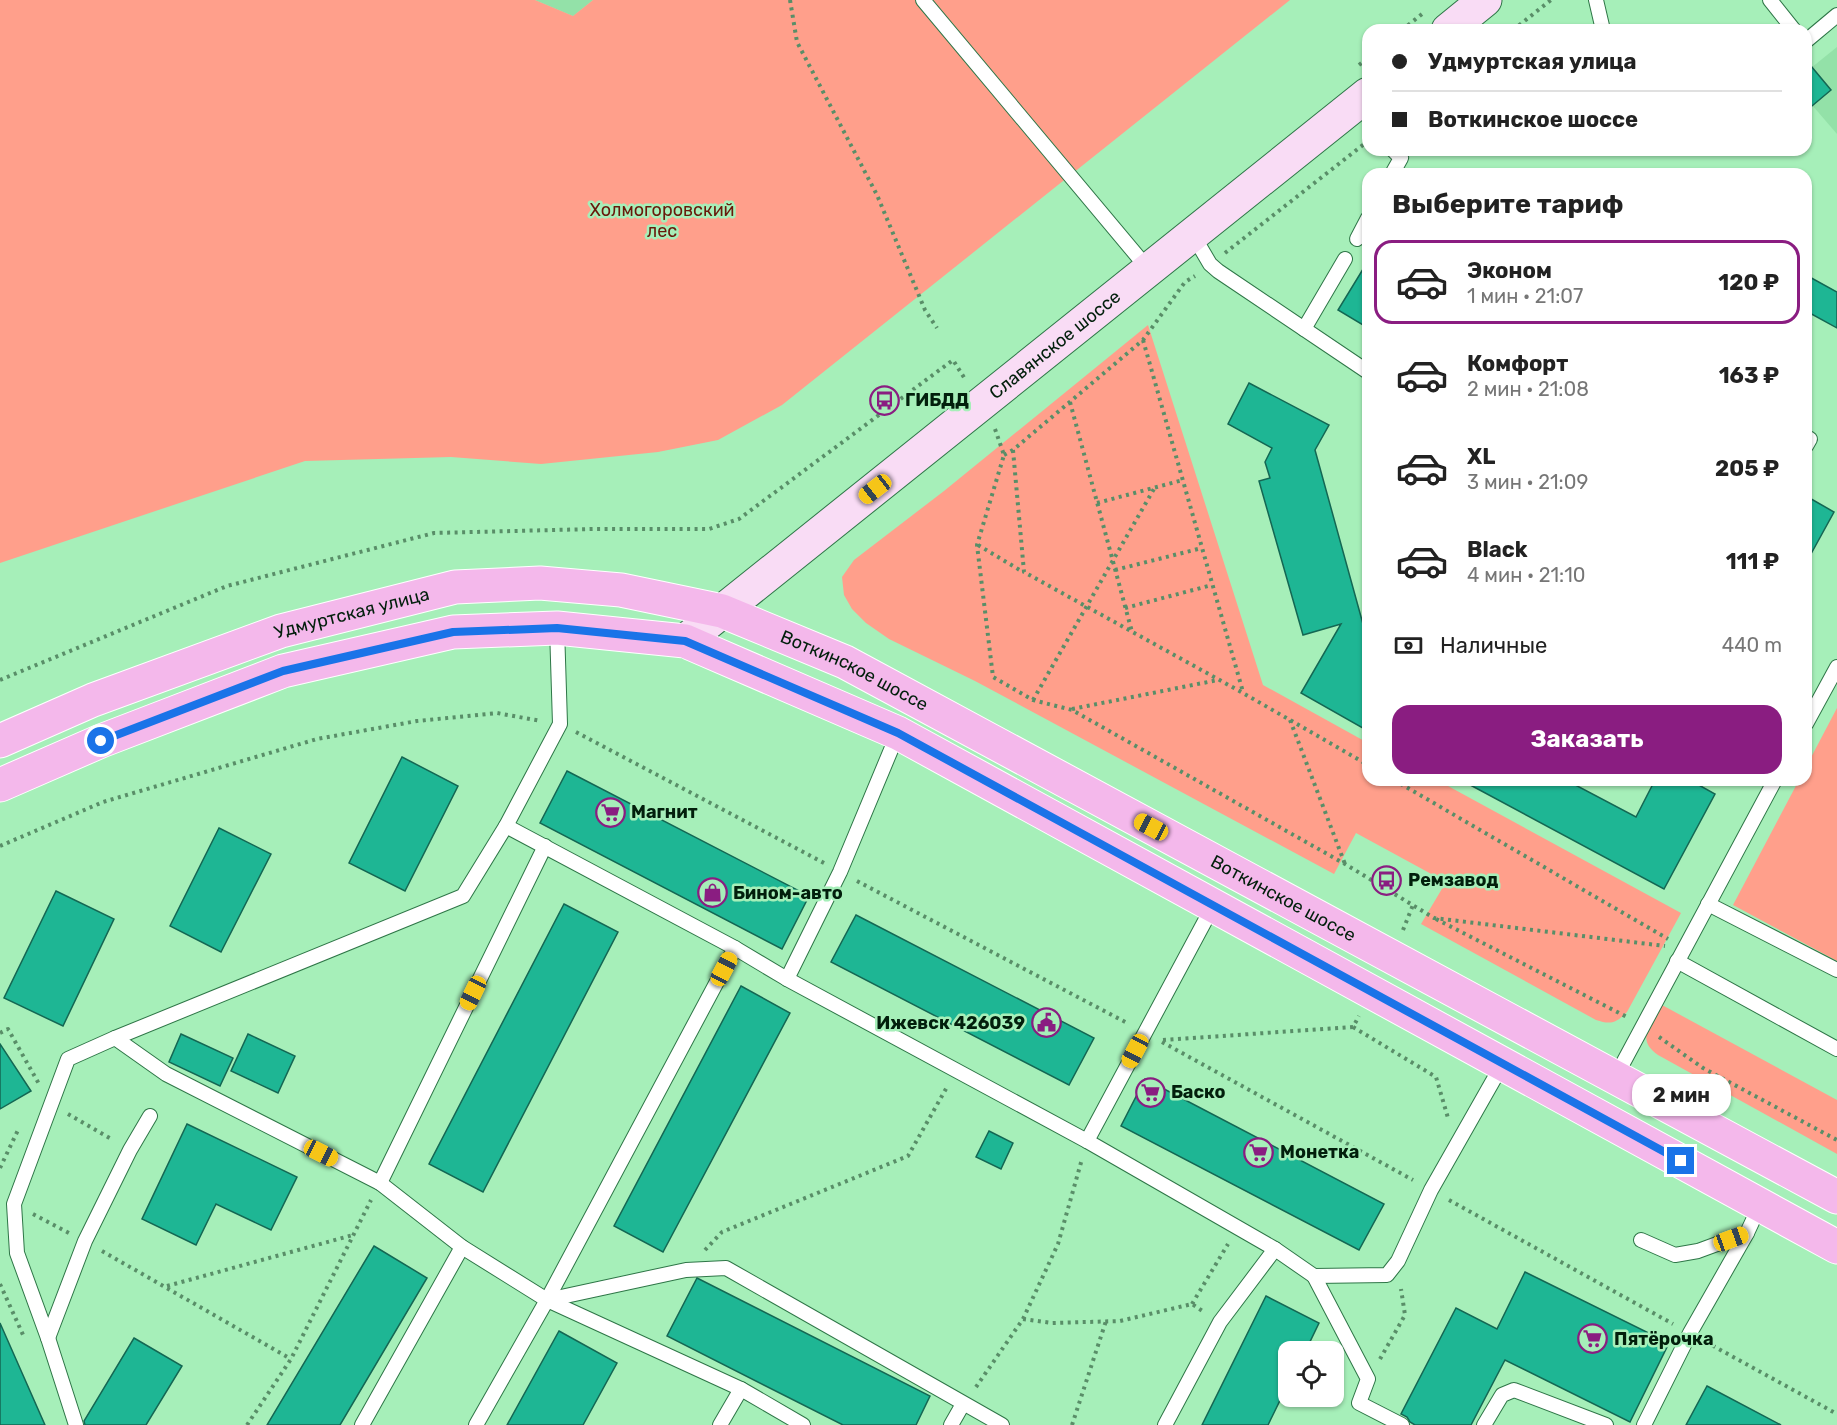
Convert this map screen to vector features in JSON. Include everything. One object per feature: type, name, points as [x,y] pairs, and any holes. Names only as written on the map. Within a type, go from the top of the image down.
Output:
[{"type":"main road","points":[[1455,24],[1485,0]]},
{"type":"main road","name":"Славянское шоссе","points":[[685,641],[1193,235],[1361,105]]},
{"type":"main road","name":"Удмуртская улица","points":[[0,741],[93,700],[280,631],[455,587],[540,583],[621,590],[722,611]]},
{"type":"main road","name":"Воткинское шоссе","points":[[722,611],[845,662],[1837,1197]]},
{"type":"main road","points":[[0,785],[101,741],[283,671],[453,632],[557,628],[685,641]]},
{"type":"main road","name":"Воткинское шоссе","points":[[685,641],[898,733],[1502,1065],[1754,1219],[1837,1247]]},
{"type":"lane","points":[[923,0],[1149,270]]},
{"type":"lane","points":[[1596,0],[1602,24]]},
{"type":"lane","points":[[1771,0],[1789,24]]},
{"type":"lane","points":[[1812,35],[1837,15]]},
{"type":"lane","points":[[1357,239],[1362,229]]},
{"type":"lane","points":[[1193,235],[1210,264],[1362,368]]},
{"type":"lane","points":[[1304,329],[1345,259]]},
{"type":"lane","points":[[76,1425],[17,1253],[14,1204],[68,1059],[463,896],[506,826],[560,724],[557,628]]},
{"type":"lane","points":[[1812,713],[1837,667]]},
{"type":"lane","points":[[787,979],[840,872],[898,733]]},
{"type":"lane","points":[[1615,1078],[1773,786]]},
{"type":"lane","points":[[506,826],[735,948],[787,979],[1087,1141],[1275,1249],[1314,1276],[1368,1379],[1359,1403],[1402,1425]]},
{"type":"lane","points":[[380,1183],[545,846]]},
{"type":"lane","points":[[1708,904],[1837,970]]},
{"type":"lane","points":[[1087,1141],[1213,906]]},
{"type":"lane","points":[[476,1425],[547,1300],[735,948]]},
{"type":"lane","points":[[1680,955],[1837,1049]]},
{"type":"lane","points":[[115,1038],[166,1074],[380,1183],[462,1247],[547,1300],[741,1389],[803,1425]]},
{"type":"lane","points":[[1314,1276],[1387,1275],[1398,1262],[1431,1190],[1502,1065]]},
{"type":"lane","points":[[48,1338],[85,1241],[130,1150],[150,1116]]},
{"type":"lane","points":[[1641,1240],[1675,1256],[1698,1251],[1754,1219]]},
{"type":"lane","points":[[1644,1425],[1690,1333],[1754,1219]]},
{"type":"lane","points":[[362,1425],[462,1247]]},
{"type":"lane","points":[[1165,1425],[1220,1322],[1275,1249]]},
{"type":"lane","points":[[547,1300],[686,1270],[726,1268],[1002,1425]]},
{"type":"lane","points":[[720,1425],[741,1389]]},
{"type":"lane","points":[[1484,1425],[1502,1395],[1514,1390],[1606,1425]]},
{"type":"lane","points":[[951,1425],[963,1404]]},
{"type":"path","points":[[790,0],[797,42],[877,195],[925,310],[937,328]]},
{"type":"path","points":[[1521,24],[1551,0]]},
{"type":"path","points":[[1004,454],[1013,450],[1143,340],[1185,282],[1362,146]]},
{"type":"path","points":[[1143,340],[1243,693]]},
{"type":"path","points":[[0,680],[227,586],[434,533],[709,529],[739,519],[953,360]]},
{"type":"path","points":[[1070,402],[1132,633]]},
{"type":"path","points":[[995,429],[1004,454],[977,545],[993,678],[1033,700],[1072,710],[1345,864],[1434,918],[1680,955]]},
{"type":"path","points":[[1013,450],[1024,572]]},
{"type":"path","points":[[1097,503],[1183,480]]},
{"type":"path","points":[[1033,700],[1155,487]]},
{"type":"path","points":[[977,545],[1362,762]]},
{"type":"path","points":[[1115,570],[1202,548]]},
{"type":"path","points":[[1125,608],[1212,585]]},
{"type":"path","points":[[1072,710],[1219,680]]},
{"type":"path","points":[[0,846],[103,802],[316,739],[417,721],[497,713],[560,724],[1145,1033]]},
{"type":"path","points":[[1290,720],[1345,864]]},
{"type":"path","points":[[1404,786],[1680,955]]},
{"type":"path","points":[[1392,957],[1413,905]]},
{"type":"path","points":[[1353,1027],[1373,994]]},
{"type":"path","points":[[1456,1146],[1436,1077],[1353,1027],[1159,1040],[1837,1414]]},
{"type":"path","points":[[0,1033],[8,1029],[50,1104],[130,1150]]},
{"type":"path","points":[[686,1270],[722,1232],[908,1156],[957,1071]]},
{"type":"path","points":[[963,1404],[1023,1319],[1058,1244],[1087,1141]]},
{"type":"path","points":[[247,1425],[291,1359],[380,1183]]},
{"type":"path","points":[[14,1204],[85,1241],[291,1359]]},
{"type":"path","points":[[1023,1319],[1053,1323],[1120,1321],[1192,1304],[1238,1228]]},
{"type":"path","points":[[165,1287],[354,1234]]},
{"type":"path","points":[[1368,1379],[1405,1315],[1398,1262]]},
{"type":"path","points":[[1192,1304],[1220,1322]]},
{"type":"path","points":[[1072,1425],[1106,1321]]},
{"type":"shaded area","points":[[535,0],[593,0],[573,16]]},
{"type":"shaded area","points":[[1837,47],[1837,134],[1812,105],[1812,67]]},
{"type":"green space","name":"Холмогоровский лес","points":[[0,0],[535,0],[573,16],[593,0],[1290,0],[782,405],[718,440],[658,452],[541,464],[451,457],[305,461],[0,563]]},
{"type":"green space","points":[[1148,325],[1263,685],[1362,740],[1362,786],[1448,786],[1681,913],[1627,1012],[1620,1019],[1610,1023],[1596,1020],[1421,924],[1446,882],[1356,833],[1334,874],[975,681],[889,639],[866,623],[852,609],[844,595],[842,577],[854,560],[944,491]]},
{"type":"green space","points":[[1837,708],[1837,961],[1733,905],[1796,786],[1812,786],[1812,756]]},
{"type":"green space","points":[[1662,1005],[1837,1100],[1837,1154],[1658,1055],[1647,1043],[1646,1037]]},
{"type":"building","points":[[1812,67],[1831,90],[1812,106]]},
{"type":"building","points":[[1362,271],[1362,324],[1338,310]]},
{"type":"building","points":[[1812,278],[1837,292],[1837,328],[1812,314]]},
{"type":"building","points":[[1249,383],[1329,425],[1315,450],[1362,620],[1362,728],[1301,693],[1341,624],[1303,635],[1259,481],[1270,478],[1265,462],[1272,448],[1228,424]]},
{"type":"building","points":[[1812,499],[1834,512],[1812,552]]},
{"type":"building","points":[[402,757],[458,786],[405,891],[349,863]]},
{"type":"building","points":[[567,771],[809,896],[782,949],[540,823]]},
{"type":"building","points":[[1472,786],[1577,786],[1636,817],[1652,786],[1701,786],[1715,794],[1664,889]]},
{"type":"building","points":[[219,828],[271,854],[221,952],[170,926]]},
{"type":"building","points":[[56,891],[114,919],[63,1026],[4,998]]},
{"type":"building","points":[[564,904],[618,932],[483,1192],[429,1164]]},
{"type":"building","points":[[856,915],[1094,1038],[1069,1085],[831,962]]},
{"type":"building","points":[[741,986],[790,1013],[663,1252],[614,1226]]},
{"type":"building","points":[[181,1034],[233,1058],[220,1086],[169,1062]]},
{"type":"building","points":[[248,1034],[295,1056],[278,1093],[231,1071]]},
{"type":"building","points":[[0,1044],[31,1091],[0,1109]]},
{"type":"building","points":[[1145,1079],[1384,1204],[1359,1250],[1121,1126]]},
{"type":"building","points":[[187,1124],[297,1177],[271,1230],[216,1204],[196,1245],[142,1219]]},
{"type":"building","points":[[989,1131],[1013,1143],[1001,1169],[976,1157]]},
{"type":"building","points":[[374,1246],[427,1278],[340,1425],[267,1425]]},
{"type":"building","points":[[1525,1272],[1669,1343],[1630,1422],[1505,1360],[1471,1425],[1415,1425],[1410,1422],[1401,1414],[1456,1308],[1497,1329]]},
{"type":"building","points":[[697,1278],[930,1396],[916,1425],[843,1425],[667,1336]]},
{"type":"building","points":[[1266,1296],[1319,1323],[1310,1341],[1278,1341],[1278,1404],[1268,1425],[1202,1425]]},
{"type":"building","points":[[0,1323],[45,1425],[0,1425]]},
{"type":"building","points":[[559,1331],[617,1363],[583,1425],[507,1425]]},
{"type":"building","points":[[134,1338],[182,1366],[146,1425],[85,1425],[84,1421]]},
{"type":"building","points":[[1707,1386],[1781,1425],[1686,1425]]},
{"type":"place","name":"ГИБДД","points":[[884,400]]},
{"type":"place","name":"Магнит","points":[[610,812]]},
{"type":"place","name":"Ремзавод","points":[[1387,880]]},
{"type":"place","name":"Бином-авто","points":[[712,893]]},
{"type":"place","name":"Ижевск 426039","points":[[1046,1023]]},
{"type":"place","name":"Баско","points":[[1150,1092]]},
{"type":"place","name":"Монетка","points":[[1259,1152]]},
{"type":"place","name":"Пятёрочка","points":[[1593,1339]]},
{"type":"route","points":[[101,741],[283,671],[453,632],[557,628],[685,641],[898,733],[1681,1161]]}]
